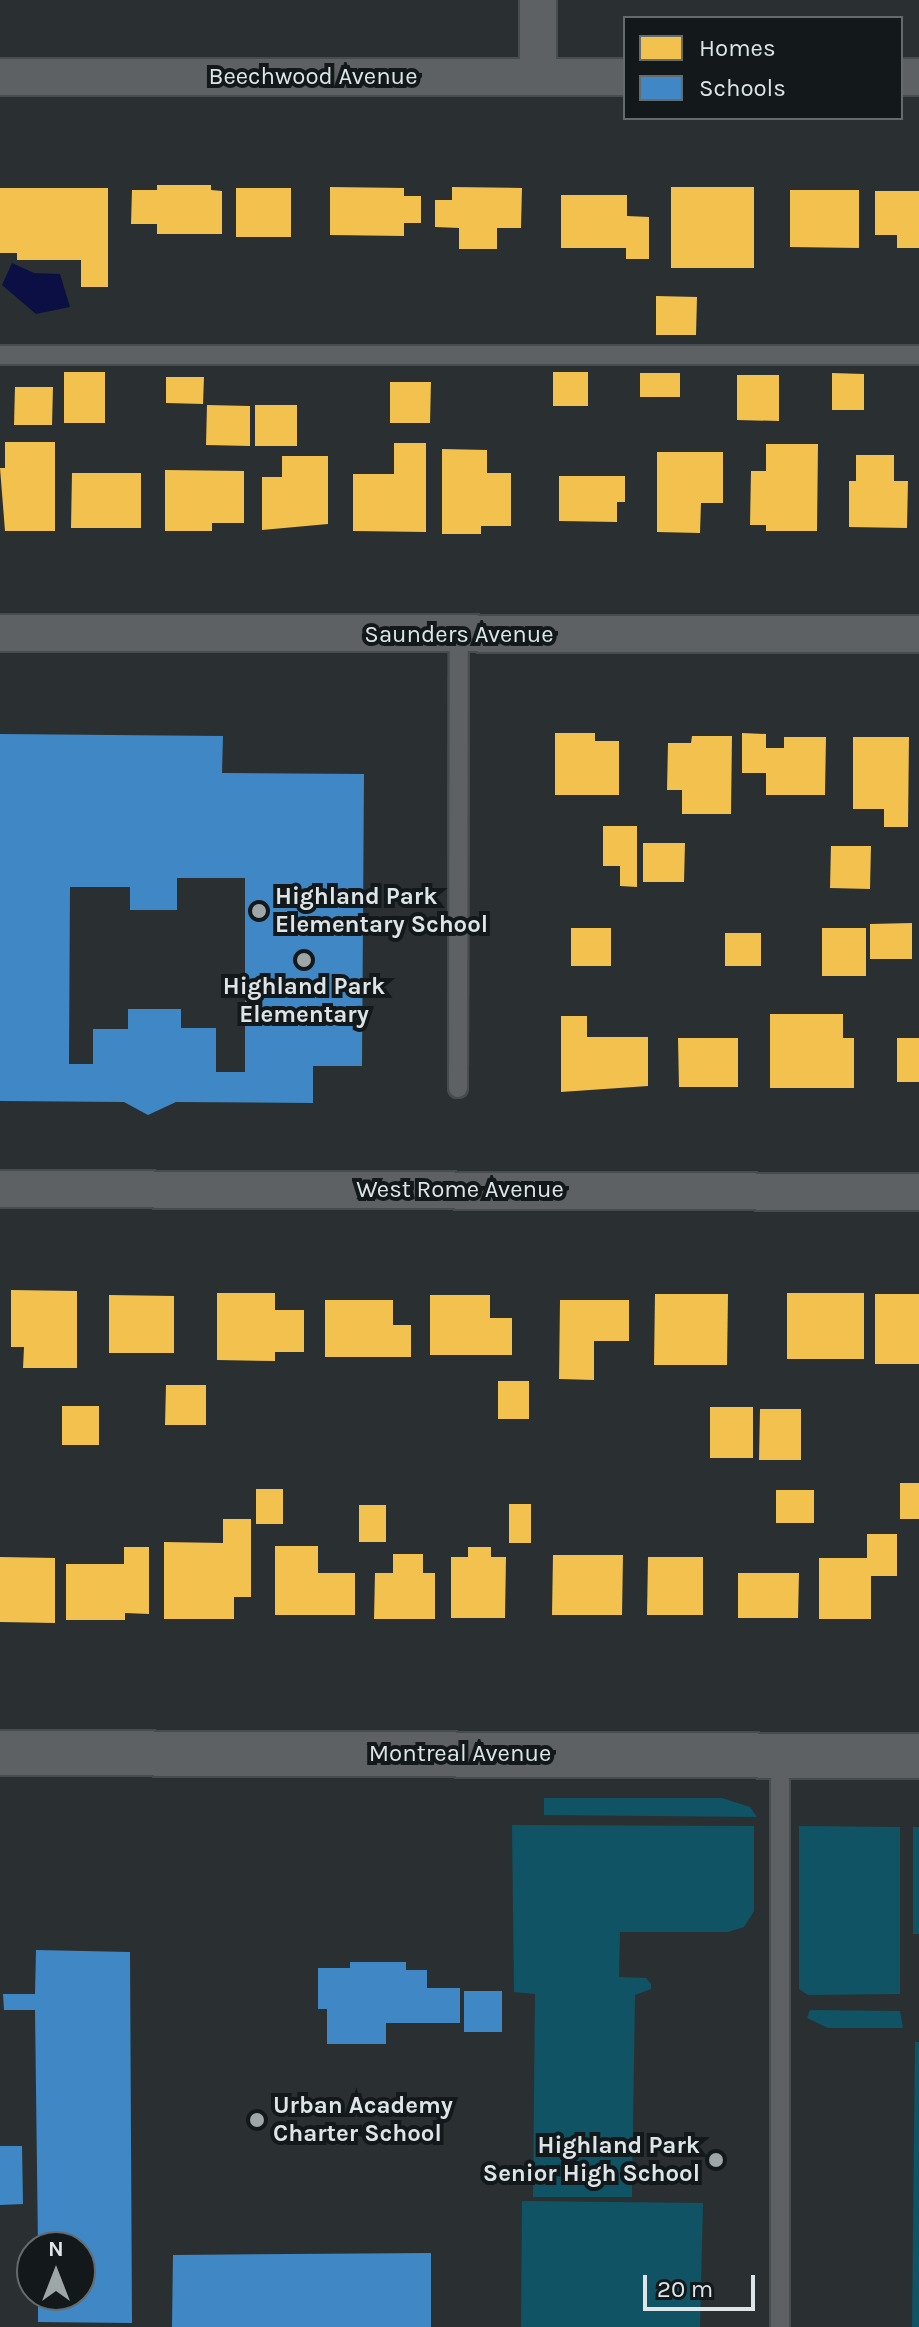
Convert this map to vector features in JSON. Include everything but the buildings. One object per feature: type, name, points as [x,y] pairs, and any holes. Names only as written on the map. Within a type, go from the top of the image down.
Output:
[{"type":"street","points":[[538,0],[538,76]]},
{"type":"street","name":"Beechwood Avenue","points":[[0,77],[623,77]]},
{"type":"street","name":"Saunders Avenue","points":[[0,633],[919,634]]},
{"type":"street","name":"West Rome Avenue","points":[[0,1189],[919,1192]]},
{"type":"street","name":"Montreal Avenue","points":[[0,1753],[919,1756]]},
{"type":"lane","points":[[0,355],[919,355]]},
{"type":"lane","points":[[458,1088],[459,635]]},
{"type":"lane","points":[[780,1756],[780,2327]]},
{"type":"shaded area","points":[[12,263],[34,273],[60,274],[70,307],[36,314],[2,285]]},
{"type":"shaded area","points":[[544,1798],[722,1798],[750,1807],[757,1817],[544,1815]]},
{"type":"shaded area","points":[[512,1825],[754,1826],[754,1911],[744,1927],[728,1932],[620,1932],[619,1977],[646,1978],[651,1984],[651,1989],[635,1995],[632,2197],[533,2197],[535,1994],[514,1992]]},
{"type":"shaded area","points":[[799,1826],[900,1827],[900,1994],[808,1995],[799,1989]]},
{"type":"shaded area","points":[[913,1827],[919,1827],[919,1934],[913,1934]]},
{"type":"shaded area","points":[[810,2010],[900,2011],[903,2028],[828,2028],[807,2018]]},
{"type":"shaded area","points":[[915,2042],[919,2042],[919,2327],[912,2327]]},
{"type":"shaded area","points":[[522,2201],[703,2203],[700,2327],[521,2327]]},
{"type":"place","name":"Highland Park Elementary School","points":[[259,911]]},
{"type":"place","name":"Highland Park Elementary","points":[[304,960]]},
{"type":"place","name":"Urban Academy Charter School","points":[[257,2120]]},
{"type":"place","name":"Highland Park Senior High School","points":[[716,2160]]}]
